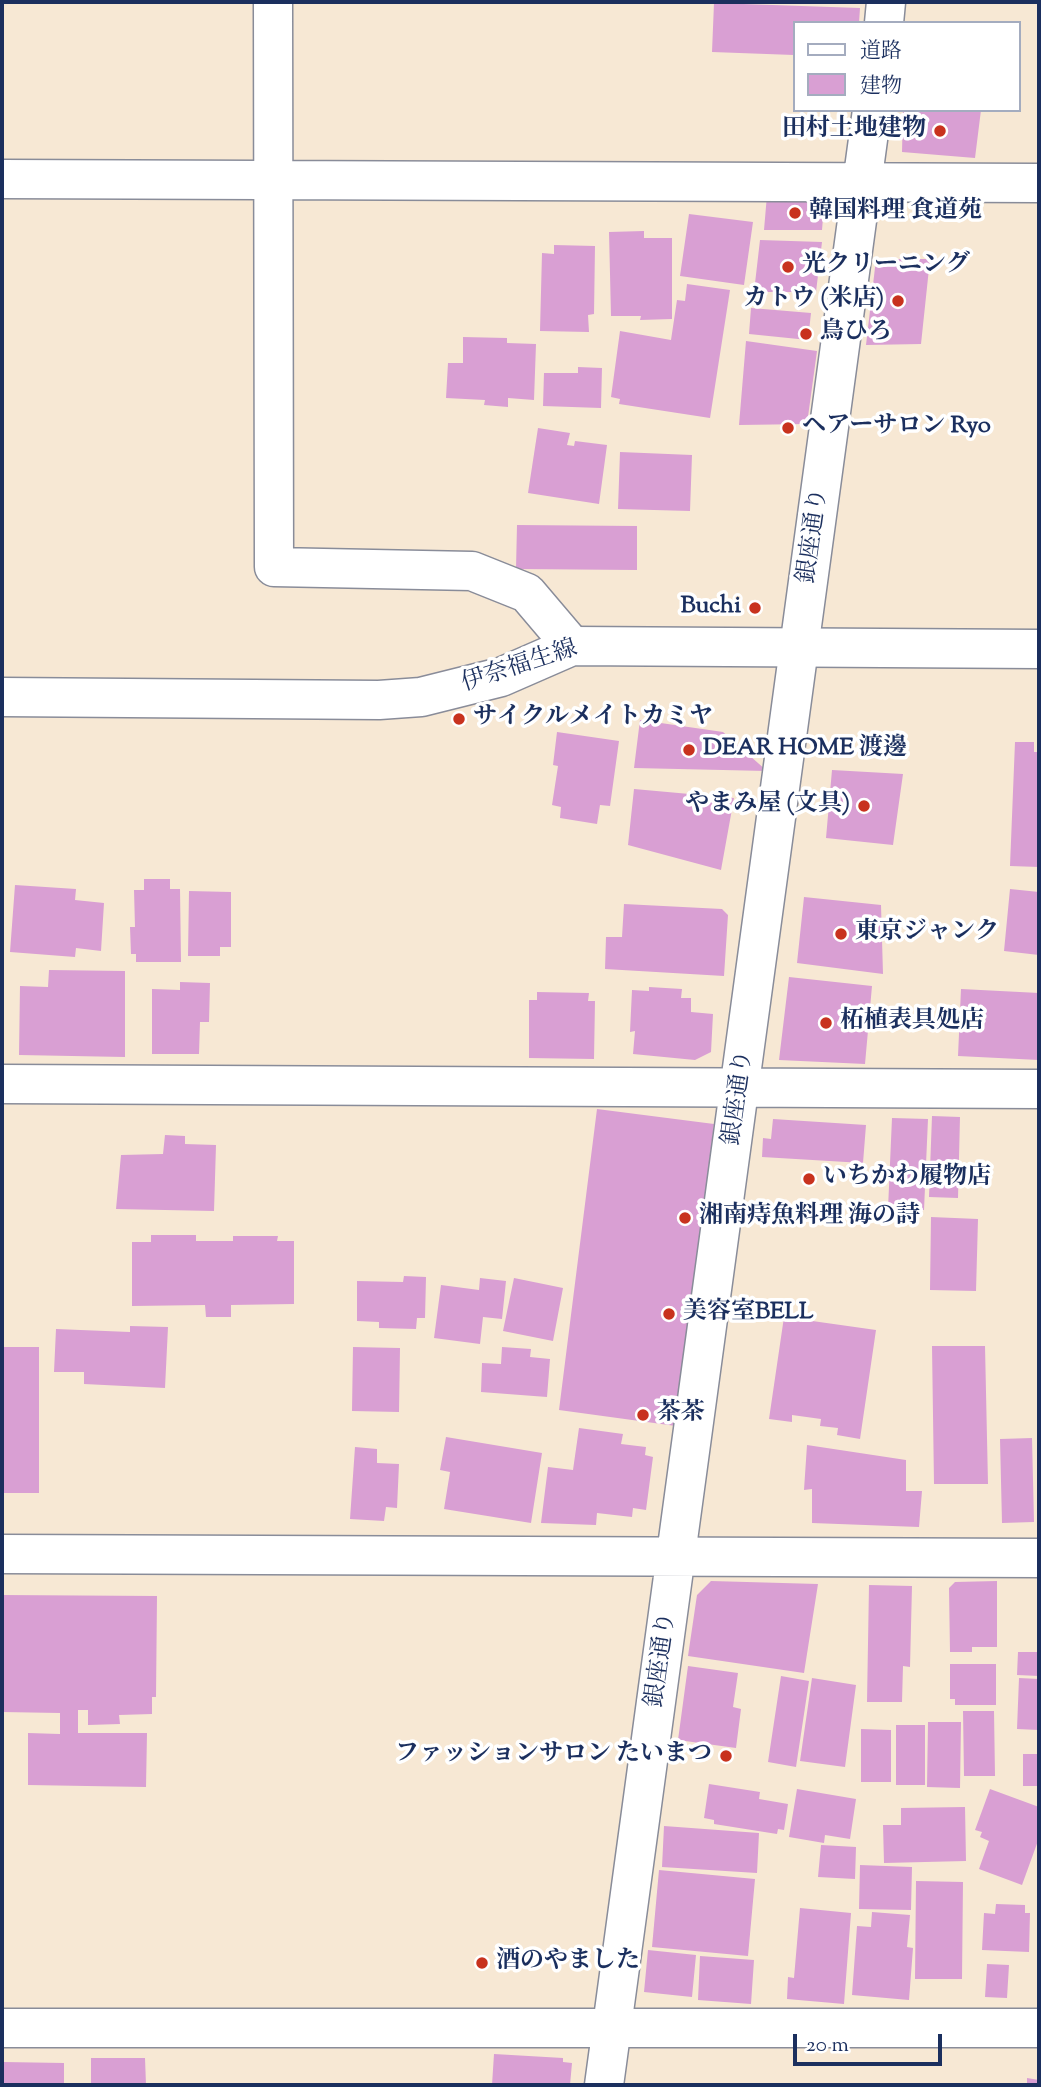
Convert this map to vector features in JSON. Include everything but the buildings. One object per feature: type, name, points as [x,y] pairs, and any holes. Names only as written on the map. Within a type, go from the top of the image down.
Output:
[{"type":"street","points":[[273,2],[274,568],[472,571],[527,593],[572,646]]},
{"type":"street","points":[[884,21],[886,2]]},
{"type":"street","name":"銀座通り","points":[[604,2085],[742,1086],[872,112]]},
{"type":"street","points":[[2,178],[1039,183]]},
{"type":"street","name":"伊奈福生線","points":[[2,697],[379,700],[421,697],[501,677],[572,646],[799,650],[1039,649]]},
{"type":"street","points":[[2,1084],[1039,1089]]},
{"type":"street","points":[[2,1554],[1039,1558]]},
{"type":"street","points":[[2,2028],[1039,2028]]},
{"type":"place","name":"田村土地建物","points":[[940,131]]},
{"type":"place","name":"韓国料理 食道苑","points":[[795,213]]},
{"type":"place","name":"光クリーニング","points":[[788,267]]},
{"type":"place","name":"カトウ (米店)","points":[[898,301]]},
{"type":"place","name":"鳥ひろ","points":[[806,334]]},
{"type":"place","name":"ヘアーサロン Ryo","points":[[788,428]]},
{"type":"place","name":"Buchi","points":[[755,608]]},
{"type":"place","name":"サイクルメイトカミヤ","points":[[459,719]]},
{"type":"place","name":"DEAR HOME 渡邊","points":[[689,750]]},
{"type":"place","name":"やまみ屋 (文具)","points":[[864,806]]},
{"type":"place","name":"東京ジャンク","points":[[841,934]]},
{"type":"place","name":"柘植表具処店","points":[[826,1023]]},
{"type":"place","name":"いちかわ履物店","points":[[809,1179]]},
{"type":"place","name":"湘南痔魚料理 海の詩","points":[[685,1218]]},
{"type":"place","name":"美容室BELL","points":[[669,1314]]},
{"type":"place","name":"茶茶","points":[[643,1415]]},
{"type":"place","name":"ファッションサロン たいまつ","points":[[726,1756]]},
{"type":"place","name":"酒のやました","points":[[482,1963]]}]
